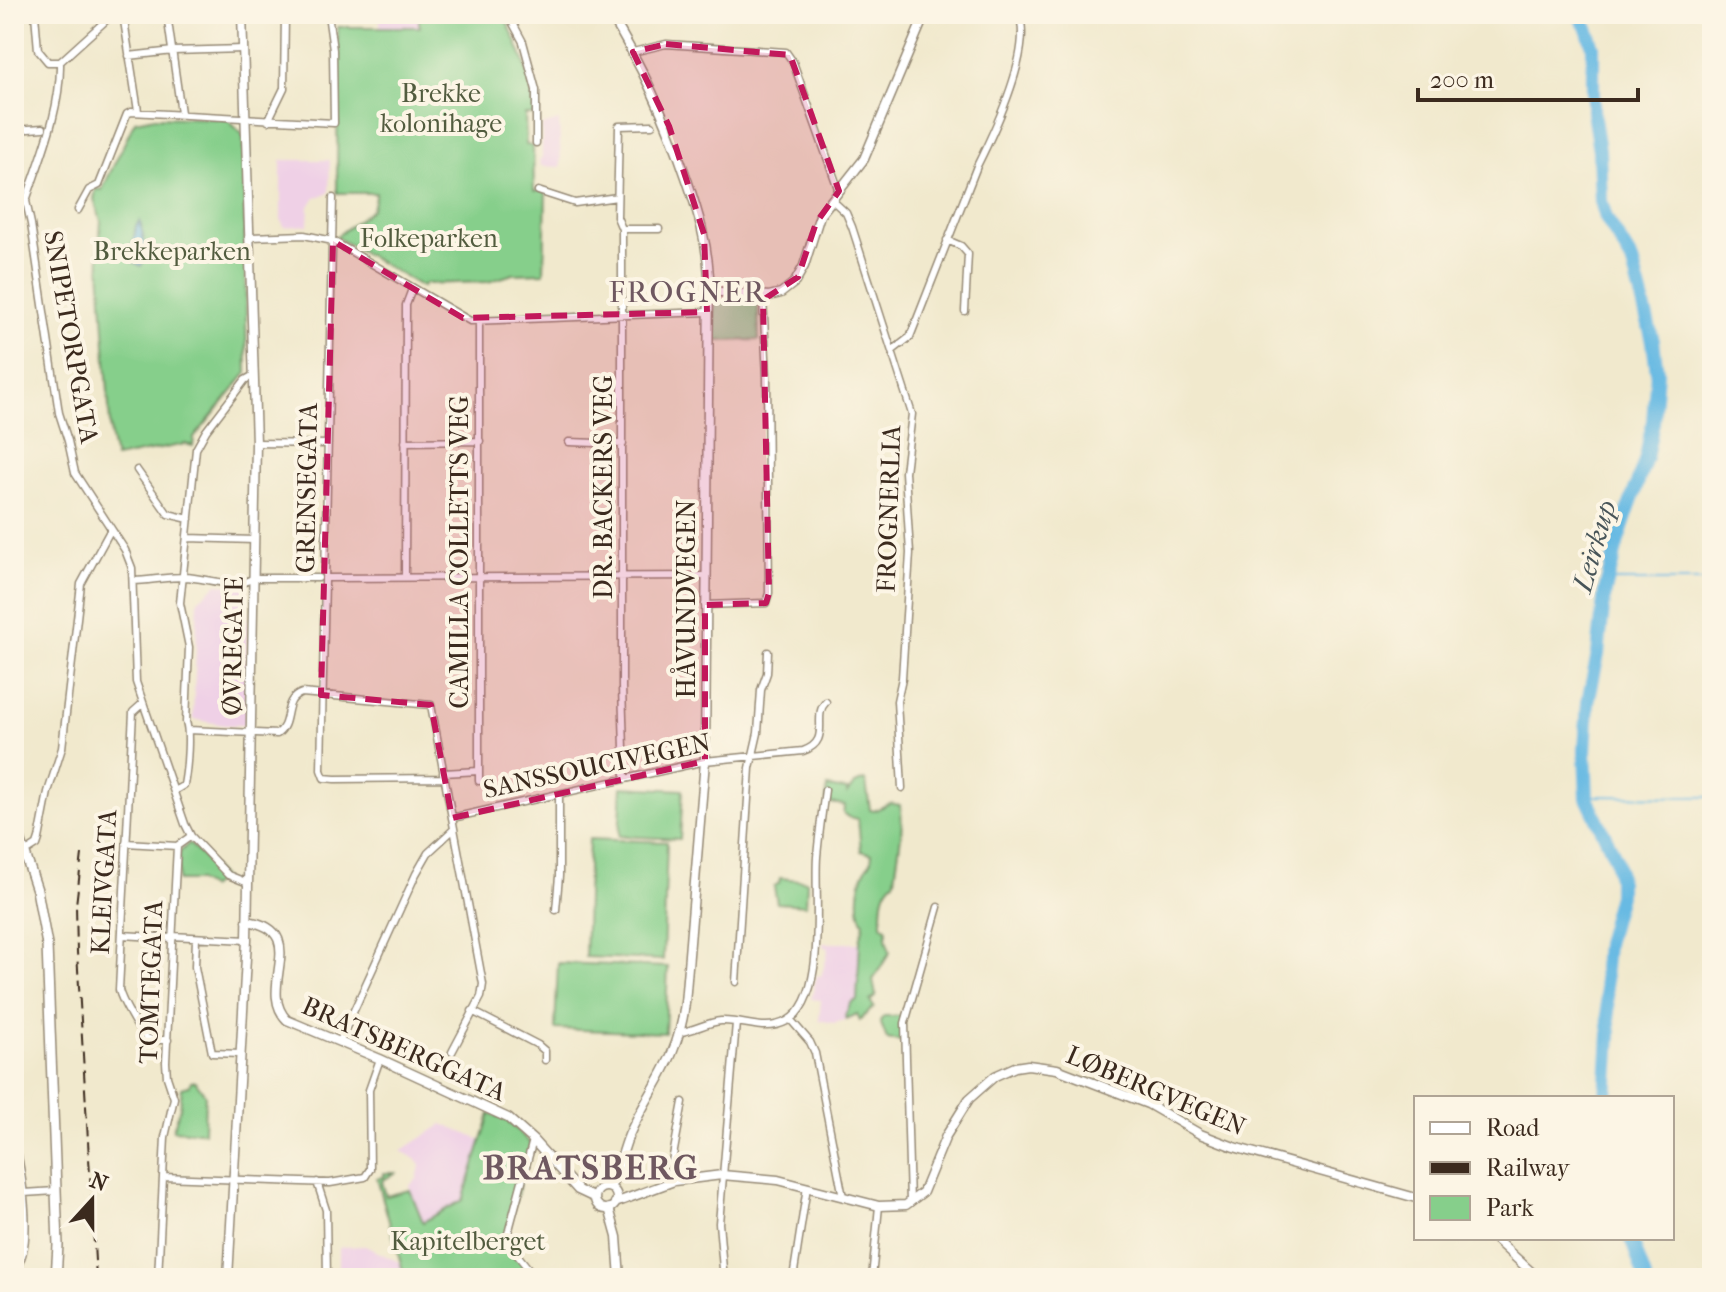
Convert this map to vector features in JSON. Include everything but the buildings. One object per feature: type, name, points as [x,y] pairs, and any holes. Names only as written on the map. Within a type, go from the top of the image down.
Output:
[{"type":"main road","points":[[14,821],[26,852],[42,915],[48,959],[56,1278]]},
{"type":"street","points":[[35,14],[38,50],[48,62],[60,62],[113,14]]},
{"type":"street","points":[[123,14],[138,111]]},
{"type":"street","points":[[167,14],[181,113]]},
{"type":"street","name":"ØVREGATE","points":[[228,1278],[247,940],[256,443],[242,14]]},
{"type":"street","points":[[268,121],[284,88],[285,14]]},
{"type":"street","points":[[78,210],[89,190],[99,185],[127,114],[138,111],[334,123],[333,50],[328,14]]},
{"type":"street","points":[[508,14],[523,42],[536,90],[536,143]]},
{"type":"street","name":"HÅVUNDVEGEN","points":[[610,14],[633,52],[669,126],[706,244],[709,291],[705,761],[685,1003],[680,1032],[666,1070],[629,1136],[613,1190]]},
{"type":"street","points":[[709,291],[763,297],[781,293],[798,277],[816,223],[864,159],[925,14]]},
{"type":"street","points":[[892,351],[910,337],[947,240],[995,129],[1019,59],[1023,40],[1021,22]]},
{"type":"street","points":[[633,52],[666,44],[786,52],[793,62],[839,191]]},
{"type":"street","points":[[129,56],[243,49]]},
{"type":"street","points":[[26,201],[53,119],[60,62]]},
{"type":"street","name":"DR. BACKERS VEG","points":[[625,779],[622,229],[617,217],[619,126],[652,125]]},
{"type":"street","points":[[14,130],[43,128]]},
{"type":"street","points":[[538,191],[575,203],[617,197]]},
{"type":"street","name":"GRENSEGATA","points":[[333,198],[321,770],[324,778],[444,776]]},
{"type":"street","name":"SNIPETORPGATA","points":[[14,199],[26,201],[59,413],[75,473],[111,529]]},
{"type":"street","name":"FROGNERLIA","points":[[832,200],[846,213],[852,227],[912,414],[905,472],[910,553],[902,678],[897,701],[902,788]]},
{"type":"street","points":[[622,229],[659,229]]},
{"type":"street","points":[[251,237],[304,235],[333,241],[463,318],[479,322],[707,312]]},
{"type":"street","points":[[947,240],[961,246],[968,254],[965,311]]},
{"type":"street","points":[[405,577],[406,305],[412,289]]},
{"type":"street","points":[[705,605],[766,603],[769,593],[763,297]]},
{"type":"street","name":"CAMILLA COLLETTS VEG","points":[[479,322],[479,781]]},
{"type":"street","points":[[174,791],[184,785],[189,730],[186,722],[188,639],[180,603],[199,441],[245,380],[254,375]]},
{"type":"street","points":[[405,442],[480,441]]},
{"type":"street","points":[[569,442],[623,444]]},
{"type":"street","points":[[256,443],[328,444]]},
{"type":"street","points":[[137,470],[168,514],[189,519]]},
{"type":"street","points":[[26,852],[37,845],[48,792],[62,748],[81,584],[111,529],[125,550],[134,581],[135,676],[142,704],[191,836],[228,875],[248,883]]},
{"type":"street","points":[[188,538],[254,540]]},
{"type":"street","points":[[326,578],[705,576]]},
{"type":"street","points":[[134,581],[182,577],[232,584],[254,578],[318,578]]},
{"type":"street","name":"SANSSOUCIVEGEN","points":[[751,755],[758,733],[768,652]]},
{"type":"street","points":[[189,730],[277,734],[285,726],[290,701],[295,695],[431,705],[483,984],[481,997],[452,1052]]},
{"type":"street","name":"SANSSOUCIVEGEN","points":[[452,818],[705,761],[811,748],[820,734],[821,706],[826,702]]},
{"type":"street","name":"KLEIVGATA","points":[[142,704],[133,712],[121,998],[144,1035],[151,1039],[168,1040]]},
{"type":"street","points":[[736,982],[751,755]]},
{"type":"street","points":[[444,776],[479,771]]},
{"type":"street","points":[[680,1032],[693,1031],[711,1023],[773,1026],[790,1019],[802,1005],[816,945],[817,857],[825,790]]},
{"type":"street","points":[[556,910],[559,795]]},
{"type":"street","points":[[340,1041],[422,864],[428,853],[454,829]]},
{"type":"street","points":[[126,843],[177,846],[191,836]]},
{"type":"street","name":"TOMTEGATA","points":[[158,1278],[166,1129],[174,1098],[166,1072],[177,846]]},
{"type":"street","points":[[612,1206],[668,1183],[722,1175],[763,1177],[879,1206],[898,1207],[910,1203],[905,1023],[938,907]]},
{"type":"street","name":"BRATSBERGGATA","points":[[247,921],[270,927],[280,941],[277,1000],[284,1017],[513,1121],[578,1190],[595,1198],[601,1208],[612,1206]]},
{"type":"street","points":[[122,935],[247,940]]},
{"type":"street","name":"TOMTEGATA","points":[[196,938],[195,967],[212,1053],[241,1054]]},
{"type":"street","points":[[472,1011],[538,1045],[545,1051],[545,1060]]},
{"type":"street","points":[[790,1019],[810,1042],[815,1053],[843,1197]]},
{"type":"street","points":[[723,1269],[719,1223],[736,1023]]},
{"type":"street","points":[[163,1177],[317,1182],[361,1180],[370,1169],[369,1090],[380,1059]]},
{"type":"street","name":"LØBERGVEGEN","points":[[910,1203],[923,1192],[946,1136],[969,1099],[995,1076],[1028,1065],[1057,1069],[1148,1104],[1200,1134],[1234,1147],[1414,1197]]},
{"type":"street","points":[[668,1183],[683,1102]]},
{"type":"street","points":[[14,1139],[24,1193],[24,1245],[19,1265],[14,1270]]},
{"type":"street","points":[[533,1140],[506,1241],[536,1278]]},
{"type":"street","points":[[317,1182],[326,1210],[327,1278]]},
{"type":"street","points":[[793,1278],[807,1187]]},
{"type":"street","points":[[595,1198],[600,1188],[630,1197]]},
{"type":"street","points":[[613,1190],[620,1278]]},
{"type":"street","points":[[24,1193],[56,1191]]},
{"type":"street","points":[[872,1278],[879,1206]]},
{"type":"street","points":[[1496,1240],[1538,1278]]},
{"type":"highlighted area","points":[[666,44],[790,55],[839,191],[816,223],[798,277],[763,300],[769,593],[766,603],[705,605],[705,761],[452,818],[431,705],[321,695],[333,241],[463,318],[707,312],[704,234],[669,126],[633,52]]},
{"type":"shaded area","points":[[380,14],[419,14],[420,27],[380,26]]},
{"type":"shaded area","points":[[559,121],[561,167],[541,166],[542,126]]},
{"type":"shaded area","points":[[281,160],[330,160],[329,193],[317,197],[309,206],[308,225],[284,227],[281,219]]},
{"type":"shaded area","points":[[217,584],[248,585],[245,725],[224,725],[193,719],[198,600]]},
{"type":"shaded area","points":[[823,943],[859,943],[858,991],[853,1018],[834,1023],[819,1020],[821,1000],[811,999],[817,975],[821,976],[827,957],[828,948]]},
{"type":"shaded area","points":[[443,1124],[481,1140],[463,1200],[423,1222],[409,1186],[417,1179],[420,1166],[416,1159],[401,1151]]},
{"type":"shaded area","points":[[365,1246],[399,1262],[405,1278],[368,1277],[368,1273],[353,1273],[349,1277],[332,1276],[332,1268],[339,1268],[339,1247]]},
{"type":"green space","name":"Brekke kolonihage","points":[[419,14],[503,14],[509,26],[531,88],[534,115],[525,115],[526,145],[533,146],[534,191],[546,191],[544,273],[513,274],[488,282],[424,284],[422,287],[336,237],[372,209],[376,193],[337,193],[338,27],[419,27]]},
{"type":"green space","name":"Brekkeparken","points":[[155,117],[227,119],[243,135],[247,373],[194,438],[193,446],[185,444],[115,458],[111,439],[99,251],[101,221],[94,199],[96,189],[102,190],[135,121]]},
{"type":"green space","points":[[714,300],[758,302],[759,340],[714,341]]},
{"type":"green space","points":[[864,780],[870,810],[890,803],[900,805],[902,824],[895,880],[887,889],[882,905],[882,924],[887,929],[890,952],[873,980],[876,996],[870,1001],[874,1007],[860,1020],[857,1014],[846,1019],[845,1015],[851,1003],[857,1000],[864,923],[859,909],[859,892],[872,854],[861,851],[858,819],[843,813],[845,805],[826,800],[827,787],[847,790],[847,793]]},
{"type":"green space","points":[[622,787],[683,790],[680,839],[619,836]]},
{"type":"green space","points":[[589,839],[667,842],[663,960],[585,957]]},
{"type":"green space","points":[[189,843],[222,878],[209,888],[198,881],[178,881],[180,852]]},
{"type":"green space","points":[[780,878],[807,881],[806,905],[777,903],[774,887]]},
{"type":"green space","points":[[558,963],[668,967],[665,1033],[555,1029]]},
{"type":"green space","points":[[884,1016],[904,1016],[900,1041],[887,1039],[880,1021]]},
{"type":"green space","points":[[191,1081],[195,1081],[205,1094],[204,1132],[173,1130],[182,1088],[189,1086]]},
{"type":"green space","name":"Kapitelberget","points":[[490,1114],[508,1121],[531,1144],[505,1238],[535,1278],[405,1278],[377,1178],[384,1177],[384,1173],[395,1173],[382,1181],[386,1196],[410,1190],[423,1222],[463,1200]]},
{"type":"water","points":[[140,221],[147,255],[141,266],[130,260],[136,226]]},
{"type":"waterway","name":"Leirkup","points":[[1578,14],[1587,28],[1593,47],[1593,112],[1599,150],[1601,201],[1606,218],[1632,261],[1653,341],[1657,372],[1646,458],[1619,537],[1605,591],[1598,654],[1588,702],[1585,751],[1587,798],[1616,859],[1619,878],[1619,895],[1606,944],[1604,968],[1610,1035],[1606,1096]]},
{"type":"waterway","points":[[1608,581],[1712,581]]},
{"type":"waterway","points":[[1586,796],[1712,797]]},
{"type":"waterway","name":"Leirkup","points":[[1632,1240],[1645,1278]]},
{"type":"railway","points":[[82,854],[76,905],[77,952],[96,1278]]},
{"type":"district","name":"FROGNER","points":[[688,292]]},
{"type":"district","name":"BRATSBERG","points":[[591,1168]]},
{"type":"park label","name":"Folkeparken","points":[[429,238]]}]
